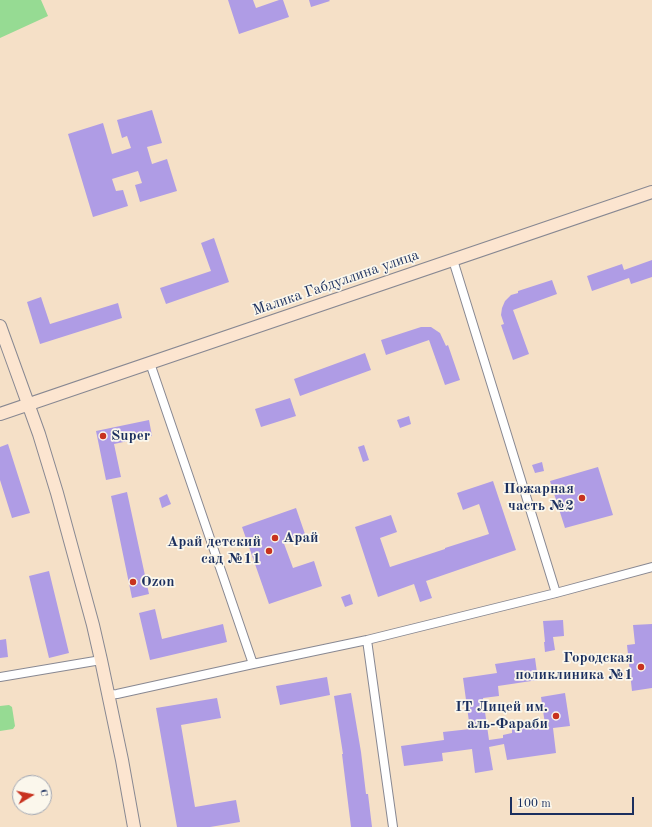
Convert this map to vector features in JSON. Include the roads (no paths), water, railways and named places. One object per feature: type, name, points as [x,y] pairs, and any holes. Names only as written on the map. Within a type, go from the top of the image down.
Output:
[{"type":"street","name":"Малика Габдуллина улица","points":[[0,414],[652,192]]},
{"type":"street","points":[[453,260],[556,593]]},
{"type":"street","points":[[0,326],[29,404],[57,493],[101,660],[122,760],[134,827]]},
{"type":"street","points":[[150,363],[252,664]]},
{"type":"street","points":[[108,695],[367,640],[556,593],[652,567]]},
{"type":"street","points":[[367,640],[393,827]]},
{"type":"street","points":[[0,677],[101,660]]},
{"type":"place","name":"Super","points":[[103,436]]},
{"type":"place","name":"Пожарная часть №2","points":[[582,498]]},
{"type":"place","name":"Арай","points":[[275,538]]},
{"type":"place","name":"Арай детский сад №11","points":[[269,551]]},
{"type":"place","name":"Ozon","points":[[133,582]]},
{"type":"place","name":"Городская поликлиника №1","points":[[641,667]]},
{"type":"place","name":"IT Лицей им. аль-Фараби","points":[[556,716]]}]
